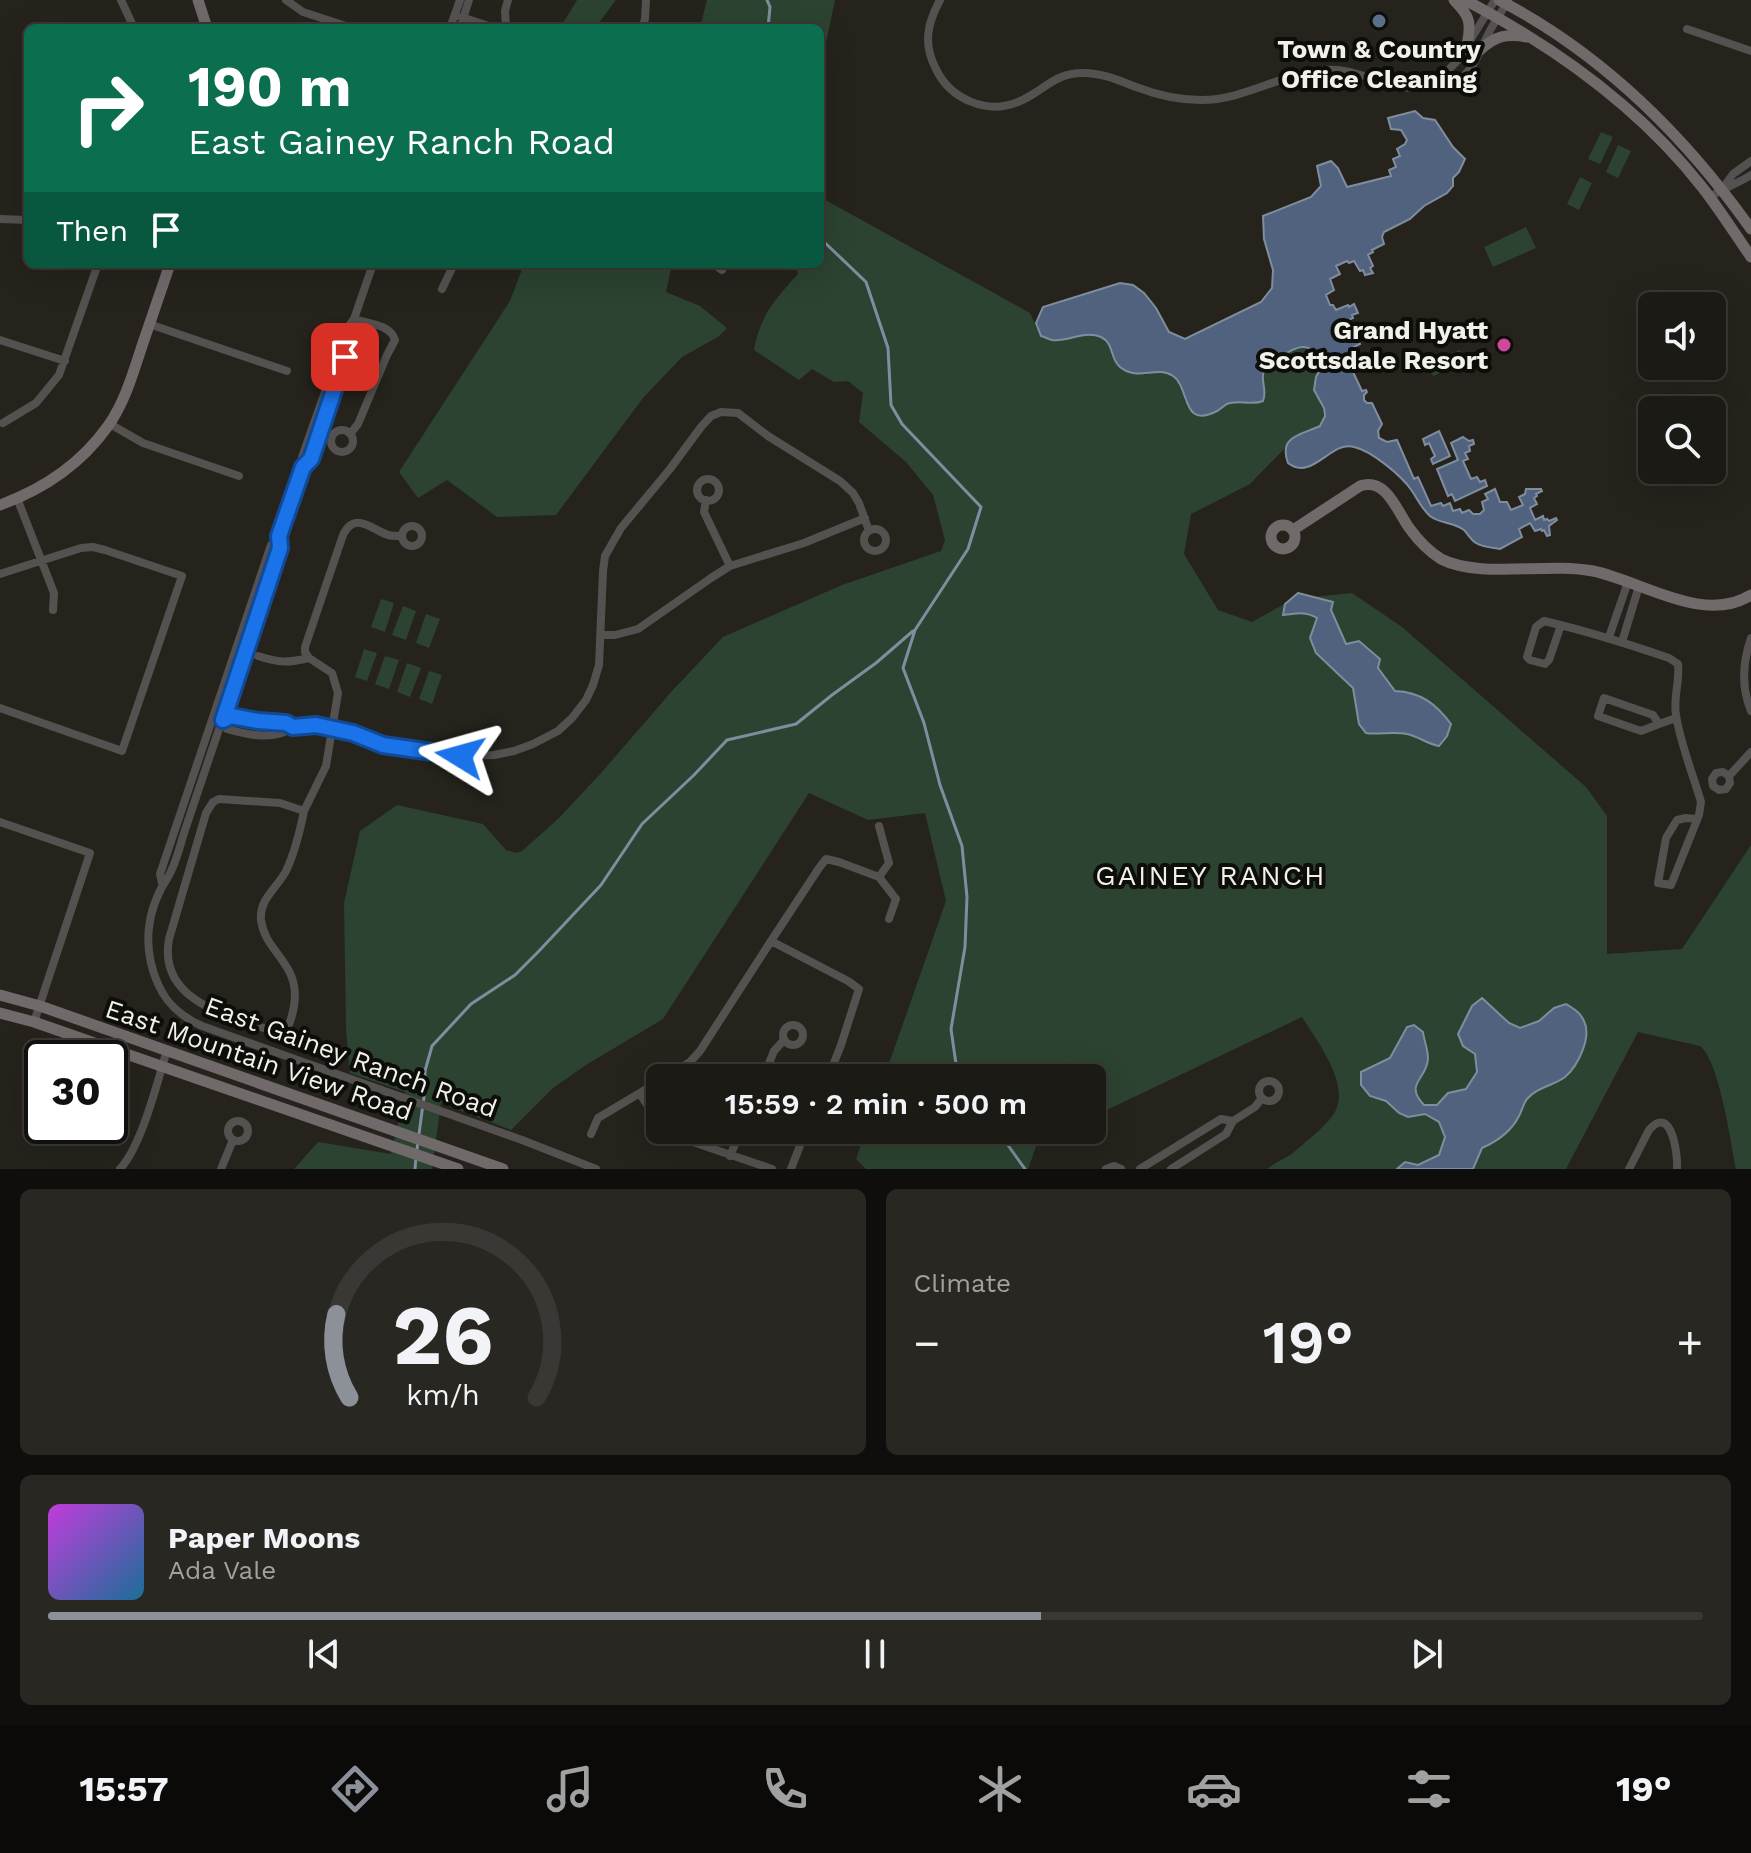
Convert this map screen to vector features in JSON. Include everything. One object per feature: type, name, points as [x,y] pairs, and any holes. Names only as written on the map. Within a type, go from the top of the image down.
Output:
[{"type":"main road","points":[[198,0],[206,24]]},
{"type":"main road","points":[[1454,0],[1469,17],[1467,44]]},
{"type":"main road","points":[[1465,0],[1535,39],[1587,75],[1624,106],[1674,154],[1710,197],[1751,257]]},
{"type":"main road","points":[[1502,1],[1573,46],[1625,87],[1681,140],[1751,229]]},
{"type":"main road","points":[[1480,50],[1502,36],[1518,35],[1535,39]]},
{"type":"main road","points":[[0,505],[34,491],[69,469],[110,424],[125,394],[169,268]]},
{"type":"main road","points":[[1293,530],[1360,486],[1370,484],[1385,491],[1410,530],[1441,559],[1475,569],[1556,567],[1598,572],[1708,606],[1735,603],[1751,595]]},
{"type":"main road","name":"East Mountain View Road","points":[[0,995],[40,1006],[503,1169]]},
{"type":"main road","name":"East Mountain View Road","points":[[0,1013],[34,1022],[458,1169]]},
{"type":"street","points":[[121,0],[132,24]]},
{"type":"street","points":[[286,0],[303,12],[340,24]]},
{"type":"street","points":[[460,0],[460,24]]},
{"type":"street","points":[[454,24],[469,0]]},
{"type":"street","points":[[506,24],[508,0]]},
{"type":"street","points":[[643,24],[646,0]]},
{"type":"street","points":[[940,0],[929,21],[928,37],[929,52],[936,71],[944,83],[963,99],[989,107],[1020,102],[1059,77],[1081,73],[1107,76],[1163,96],[1203,100],[1225,98],[1296,75],[1327,69],[1354,72],[1407,88],[1444,85],[1462,77],[1472,65],[1492,14]]},
{"type":"street","points":[[1433,86],[1458,60],[1502,1]]},
{"type":"street","points":[[459,16],[483,24]]},
{"type":"street","points":[[1687,29],[1751,51]]},
{"type":"street","points":[[1722,189],[1733,174],[1751,161]]},
{"type":"street","points":[[1710,197],[1751,175]]},
{"type":"street","points":[[0,219],[24,220]]},
{"type":"street","points":[[3,423],[36,403],[59,375],[97,268]]},
{"type":"street","name":"East Gainey Ranch Road","points":[[372,268],[354,319],[355,329],[332,384],[311,459],[303,467],[279,536],[271,545],[218,719],[160,874],[162,883],[148,925],[149,959],[161,990],[172,1007],[188,1020],[596,1169]]},
{"type":"street","points":[[442,289],[452,268]]},
{"type":"street","points":[[350,434],[358,424],[395,340],[392,331],[387,328],[354,319]]},
{"type":"street","points":[[149,324],[287,371]]},
{"type":"street","points":[[0,340],[65,361]]},
{"type":"street","points":[[293,727],[286,723],[231,716],[218,719],[227,729],[257,735],[285,733],[293,727],[316,725],[383,745],[460,756],[514,751],[558,731],[578,712],[593,685],[599,665],[603,571],[611,542],[701,427],[711,416],[721,412],[738,413],[768,436],[840,481],[859,503],[869,531]]},
{"type":"street","points":[[110,424],[143,443],[239,476]]},
{"type":"street","points":[[17,498],[54,593],[53,610]]},
{"type":"street","points":[[706,500],[704,512],[730,566]]},
{"type":"street","points":[[601,635],[638,629],[730,566],[804,543],[865,518]]},
{"type":"street","points":[[258,656],[288,663],[309,658],[305,647],[347,528],[361,523],[390,536],[401,536]]},
{"type":"street","points":[[0,574],[93,547],[182,576],[122,751],[0,708]]},
{"type":"street","points":[[1609,637],[1634,584]]},
{"type":"street","points":[[1622,642],[1634,584]]},
{"type":"street","points":[[1561,625],[1549,660],[1545,664],[1530,660],[1527,657],[1536,627],[1544,621],[1561,625],[1609,637],[1678,664],[1676,718],[1701,802],[1697,819],[1671,885],[1658,883],[1666,838],[1677,820],[1697,819]]},
{"type":"street","points":[[1751,638],[1744,670],[1751,711]]},
{"type":"street","name":"East Gainey Ranch Road","points":[[304,811],[280,803],[219,799],[213,802],[206,813],[167,948],[171,971],[178,984],[203,1006],[282,1034],[292,1019],[295,987],[288,967],[265,934],[261,910],[285,874],[304,811],[326,766],[338,693],[332,673],[309,658]]},
{"type":"street","points":[[1659,724],[1653,715],[1604,698],[1598,716],[1641,731],[1676,718]]},
{"type":"street","points":[[1729,776],[1751,752]]},
{"type":"street","points":[[0,822],[90,853],[34,1022]]},
{"type":"street","points":[[879,826],[889,863],[879,877]]},
{"type":"street","points":[[687,1064],[700,1051],[826,859],[879,877],[896,899],[889,919]]},
{"type":"street","points":[[771,941],[859,989],[834,1064]]},
{"type":"street","points":[[769,1064],[774,1051],[784,1040]]},
{"type":"street","points":[[120,1169],[133,1151],[142,1129],[167,1050]]},
{"type":"street","points":[[591,1134],[598,1118],[646,1090]]},
{"type":"street","points":[[640,1094],[646,1103]]},
{"type":"street","points":[[1171,1169],[1226,1134],[1233,1121],[1255,1107],[1262,1098]]},
{"type":"street","points":[[1140,1169],[1221,1119],[1233,1121]]},
{"type":"street","points":[[1629,1169],[1649,1130],[1660,1123],[1667,1125],[1671,1131],[1677,1169]]},
{"type":"street","points":[[221,1169],[233,1140]]},
{"type":"street","points":[[697,1144],[772,1169]]},
{"type":"street","points":[[730,1156],[735,1144]]},
{"type":"street","points":[[791,1169],[801,1144]]},
{"type":"street","points":[[1173,1149],[1180,1163]]},
{"type":"street","points":[[1106,1169],[1114,1166],[1121,1169]]},
{"type":"green space","points":[[577,0],[616,0],[598,24],[562,24]]},
{"type":"green space","points":[[707,0],[835,0],[824,52],[824,24],[701,24]]},
{"type":"green space","points":[[1601,132],[1613,137],[1600,164],[1588,159]]},
{"type":"green space","points":[[1618,145],[1631,151],[1618,178],[1606,172]]},
{"type":"green space","points":[[1580,177],[1592,183],[1579,210],[1567,204]]},
{"type":"green space","points":[[824,199],[1030,313],[1041,336],[1054,340],[1088,334],[1104,339],[1112,349],[1115,362],[1146,375],[1168,374],[1177,381],[1185,402],[1217,412],[1235,403],[1255,404],[1267,365],[1302,346],[1316,351],[1323,364],[1316,377],[1323,407],[1320,426],[1289,440],[1250,484],[1191,514],[1184,554],[1218,610],[1252,622],[1293,599],[1352,593],[1402,627],[1586,787],[1607,816],[1607,954],[1682,949],[1751,845],[1751,1169],[1736,1169],[1723,1103],[1707,1054],[1700,1046],[1638,1032],[1566,1169],[1267,1169],[1317,1133],[1337,1107],[1339,1094],[1332,1067],[1302,1017],[1106,1110],[1106,1064],[889,1064],[946,901],[925,813],[868,820],[809,793],[663,1019],[553,1088],[511,1130],[441,1103],[432,1169],[294,1169],[318,1142],[391,1154],[405,1092],[350,1073],[346,1028],[344,903],[360,831],[397,805],[483,824],[506,850],[522,851],[559,818],[723,637],[842,585],[941,551],[945,540],[933,495],[906,462],[859,422],[863,393],[848,381],[834,382],[812,369],[799,380],[754,350],[760,327],[782,292],[798,274],[797,268],[824,268]]},
{"type":"green space","points":[[1526,227],[1536,248],[1493,267],[1484,247]]},
{"type":"green space","points":[[522,268],[671,268],[666,292],[700,306],[727,328],[718,337],[682,357],[643,398],[556,515],[497,517],[447,480],[418,498],[399,472],[510,301]]},
{"type":"green space","points":[[1460,350],[1465,361],[1433,376],[1427,364]]},
{"type":"green space","points":[[381,599],[394,603],[385,632],[371,627]]},
{"type":"green space","points":[[403,606],[416,611],[406,640],[392,635]]},
{"type":"green space","points":[[426,614],[440,619],[429,648],[416,643]]},
{"type":"green space","points":[[364,649],[377,653],[367,681],[355,677]]},
{"type":"green space","points":[[385,656],[399,660],[389,689],[375,684]]},
{"type":"green space","points":[[407,663],[421,668],[410,697],[397,692]]},
{"type":"green space","points":[[429,671],[442,675],[432,704],[419,699]]},
{"type":"green space","points":[[861,1144],[1037,1144],[1028,1169],[866,1169],[856,1159]]},
{"type":"water","points":[[1415,111],[1423,118],[1435,120],[1465,159],[1453,178],[1453,186],[1410,219],[1384,232],[1384,244],[1368,255],[1373,273],[1365,275],[1354,261],[1336,266],[1340,274],[1330,279],[1334,290],[1326,295],[1336,310],[1354,304],[1358,313],[1342,323],[1344,329],[1341,330],[1346,341],[1357,336],[1360,344],[1348,350],[1357,370],[1353,372],[1362,391],[1367,392],[1364,400],[1372,403],[1382,424],[1378,431],[1379,438],[1387,442],[1397,440],[1414,479],[1418,477],[1431,506],[1450,503],[1453,511],[1460,509],[1462,513],[1469,510],[1480,514],[1484,510],[1482,502],[1488,499],[1485,494],[1495,489],[1500,502],[1507,502],[1511,510],[1523,505],[1519,497],[1525,494],[1526,489],[1541,489],[1534,498],[1537,504],[1530,508],[1535,520],[1543,516],[1544,520],[1549,521],[1556,518],[1549,526],[1550,535],[1547,536],[1541,529],[1535,531],[1530,523],[1519,529],[1522,537],[1500,549],[1478,544],[1460,527],[1430,516],[1401,478],[1361,449],[1346,446],[1337,449],[1305,468],[1288,463],[1286,447],[1289,442],[1320,426],[1325,416],[1314,390],[1323,364],[1316,351],[1299,348],[1268,366],[1263,375],[1263,401],[1231,403],[1217,411],[1197,415],[1188,405],[1173,376],[1160,372],[1140,374],[1127,371],[1117,364],[1108,343],[1101,337],[1088,335],[1052,340],[1041,336],[1036,323],[1043,307],[1120,283],[1133,285],[1144,293],[1169,332],[1185,339],[1261,302],[1272,288],[1273,270],[1264,239],[1263,216],[1311,197],[1321,186],[1317,166],[1331,161],[1347,187],[1391,176],[1389,170],[1396,167],[1393,159],[1400,156],[1397,149],[1407,140],[1401,130],[1391,129],[1388,118]]},
{"type":"water","points":[[1439,431],[1450,456],[1433,464],[1431,459],[1435,456],[1429,443],[1425,445],[1423,439]]},
{"type":"water","points":[[1463,437],[1473,440],[1474,444],[1465,453],[1468,459],[1463,461],[1471,479],[1477,477],[1480,482],[1485,480],[1487,486],[1455,501],[1452,494],[1448,496],[1437,469],[1458,460],[1451,443]]},
{"type":"water","points":[[1298,593],[1333,602],[1331,610],[1346,644],[1359,641],[1380,659],[1378,668],[1395,691],[1427,700],[1440,711],[1451,724],[1439,746],[1407,734],[1366,733],[1359,724],[1353,688],[1316,653],[1310,638],[1317,618],[1305,613],[1283,615],[1285,604]]},
{"type":"water","points":[[1482,998],[1509,1023],[1520,1028],[1539,1021],[1554,1008],[1566,1004],[1581,1015],[1586,1028],[1579,1059],[1565,1077],[1527,1099],[1508,1131],[1482,1148],[1473,1169],[1397,1169],[1405,1162],[1418,1165],[1439,1155],[1445,1137],[1439,1122],[1425,1114],[1408,1117],[1386,1101],[1370,1096],[1361,1085],[1361,1072],[1390,1058],[1407,1027],[1414,1025],[1423,1032],[1428,1055],[1427,1065],[1416,1086],[1418,1098],[1424,1105],[1437,1105],[1448,1093],[1466,1089],[1477,1072],[1475,1054],[1463,1046],[1458,1034],[1472,1006]]},
{"type":"waterway","points":[[767,0],[770,7],[768,24]]},
{"type":"waterway","points":[[824,242],[866,282],[888,348],[891,405],[902,424],[981,507],[968,549],[915,630],[903,668],[924,723],[940,785],[962,846],[967,897],[965,947],[951,1029],[956,1064]]},
{"type":"waterway","points":[[417,1149],[425,1071],[432,1046],[471,1004],[515,975],[538,952],[601,885],[642,824],[727,740],[796,724],[913,631]]},
{"type":"waterway","points":[[1007,1144],[1025,1169]]},
{"type":"waterway","points":[[415,1169],[416,1157]]},
{"type":"place","name":"Town & Country Office Cleaning","points":[[1379,21]]},
{"type":"place","name":"Grand Hyatt Scottsdale Resort","points":[[1504,345]]},
{"type":"district","name":"GAINEY RANCH","points":[[1211,875]]},
{"type":"route","points":[[345,357],[311,459],[303,467],[279,536],[280,548],[223,720],[231,716],[286,723],[293,727],[316,725],[353,733],[383,745],[460,756]]}]
